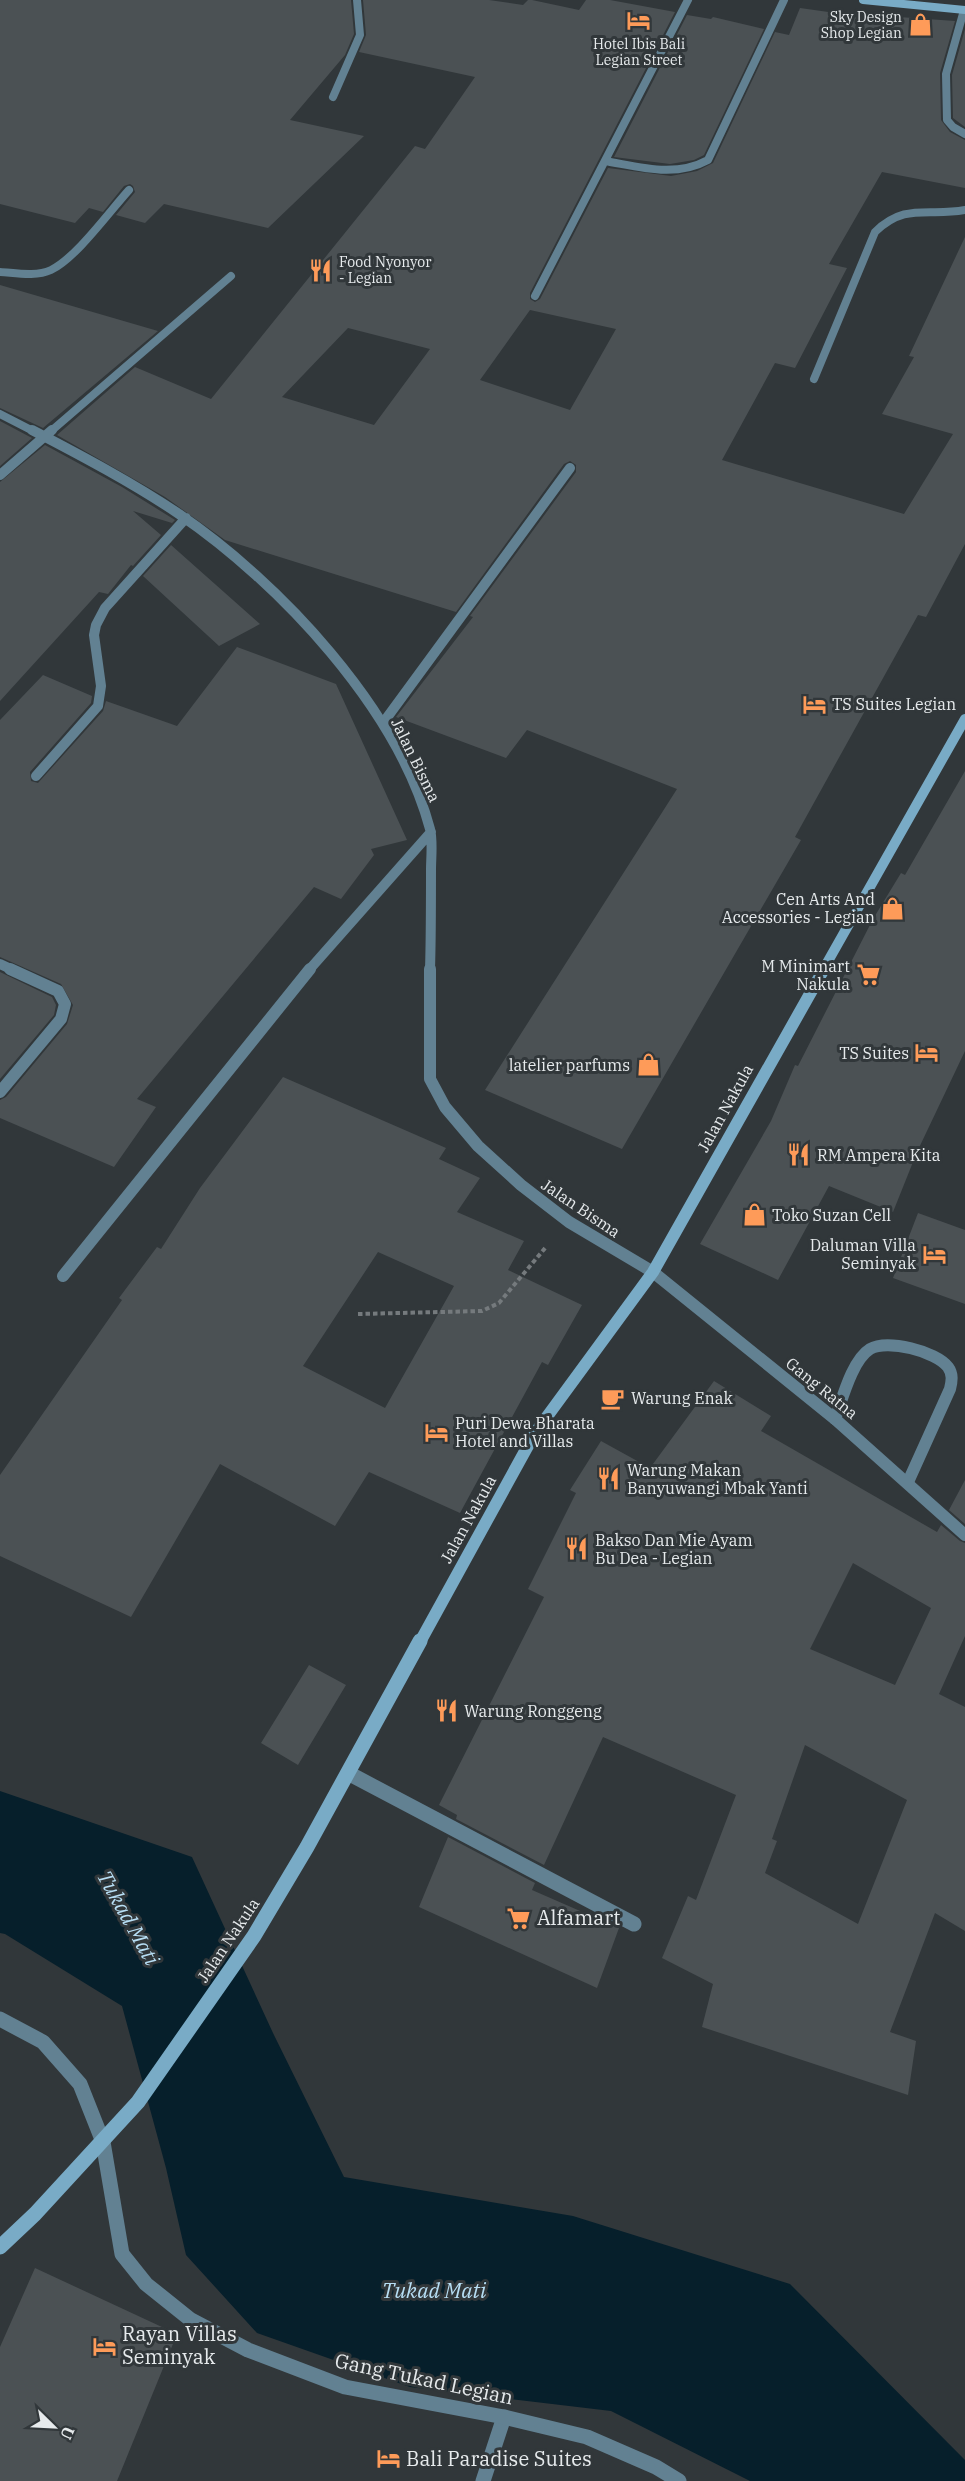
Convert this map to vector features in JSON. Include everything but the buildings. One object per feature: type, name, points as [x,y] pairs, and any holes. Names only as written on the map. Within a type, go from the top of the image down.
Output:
[{"type":"main road","points":[[863,0],[922,3],[964,10]]},
{"type":"main road","name":"Jalan Nakula","points":[[0,2247],[35,2214],[138,2102],[254,1936],[348,1773],[535,1433],[653,1272],[965,718]]},
{"type":"street","points":[[333,98],[360,35],[357,0]]},
{"type":"street","points":[[535,296],[688,0]]},
{"type":"street","points":[[605,161],[668,170],[687,170],[708,160],[784,0]]},
{"type":"street","points":[[964,10],[946,74],[947,120],[953,127],[965,134]]},
{"type":"street","points":[[0,272],[39,273],[51,270],[65,259],[129,190]]},
{"type":"street","points":[[814,380],[875,232],[884,221],[897,214],[915,211],[965,210]]},
{"type":"street","points":[[0,474],[231,276]]},
{"type":"street","name":"Jalan Bisma","points":[[0,414],[45,436],[186,518],[232,556],[305,626],[383,723],[424,805],[431,832],[430,1079],[445,1107],[478,1146],[569,1222],[653,1272]]},
{"type":"street","points":[[383,723],[570,468]]},
{"type":"street","points":[[36,776],[98,706],[102,695],[102,679],[94,648],[96,626],[105,608],[186,518]]},
{"type":"street","points":[[63,1276],[314,963],[431,832]]},
{"type":"street","points":[[0,964],[58,991],[65,1004],[61,1019],[0,1092]]},
{"type":"street","name":"Gang Ratna","points":[[653,1272],[835,1419],[965,1535]]},
{"type":"street","points":[[835,1419],[851,1378],[863,1355],[870,1349],[881,1345],[907,1348],[938,1357],[948,1365],[952,1376],[950,1389],[908,1482]]},
{"type":"street","points":[[348,1773],[634,1924]]},
{"type":"street","name":"Gang Tukad Legian","points":[[0,2019],[43,2042],[81,2084],[103,2142],[122,2254],[146,2284],[191,2320],[248,2350],[345,2387],[504,2417],[587,2437],[656,2467],[679,2481]]},
{"type":"street","points":[[483,2481],[504,2417]]},
{"type":"path","points":[[358,1314],[482,1311],[499,1304],[569,1222]]},
{"type":"water","name":"Tukad Mati","points":[[0,1791],[192,1857],[273,2033],[344,2177],[573,2216],[790,2284],[965,2460],[965,2481],[750,2481],[611,2411],[410,2387],[257,2333],[186,2255],[166,2168],[122,2006],[0,1933]]},
{"type":"place","name":"Hotel Ibis Bali Legian Street","points":[[639,20]]},
{"type":"place","name":"Sky Design Shop Legian","points":[[920,25]]},
{"type":"place","name":"Food Nyonyor - Legian","points":[[321,270]]},
{"type":"place","name":"TS Suites Legian","points":[[814,704]]},
{"type":"place","name":"Cen Arts And Accessories - Legian","points":[[893,908]]},
{"type":"place","name":"M Minimart Nakula","points":[[868,975]]},
{"type":"place","name":"TS Suites","points":[[927,1053]]},
{"type":"place","name":"latelier parfums","points":[[648,1065]]},
{"type":"place","name":"RM Ampera Kita","points":[[799,1155]]},
{"type":"place","name":"Toko Suzan Cell","points":[[754,1215]]},
{"type":"place","name":"Daluman Villa Seminyak","points":[[934,1254]]},
{"type":"place","name":"Warung Enak","points":[[613,1398]]},
{"type":"place","name":"Puri Dewa Bharata Hotel and Villas","points":[[437,1432]]},
{"type":"place","name":"Warung Makan Banyuwangi Mbak Yanti","points":[[609,1479]]},
{"type":"place","name":"Bakso Dan Mie Ayam Bu Dea - Legian","points":[[577,1549]]},
{"type":"place","name":"Warung Ronggeng","points":[[446,1711]]},
{"type":"place","name":"Alfamart","points":[[519,1918]]},
{"type":"place","name":"Rayan Villas Seminyak","points":[[104,2346]]},
{"type":"place","name":"Bali Paradise Suites","points":[[388,2459]]}]
